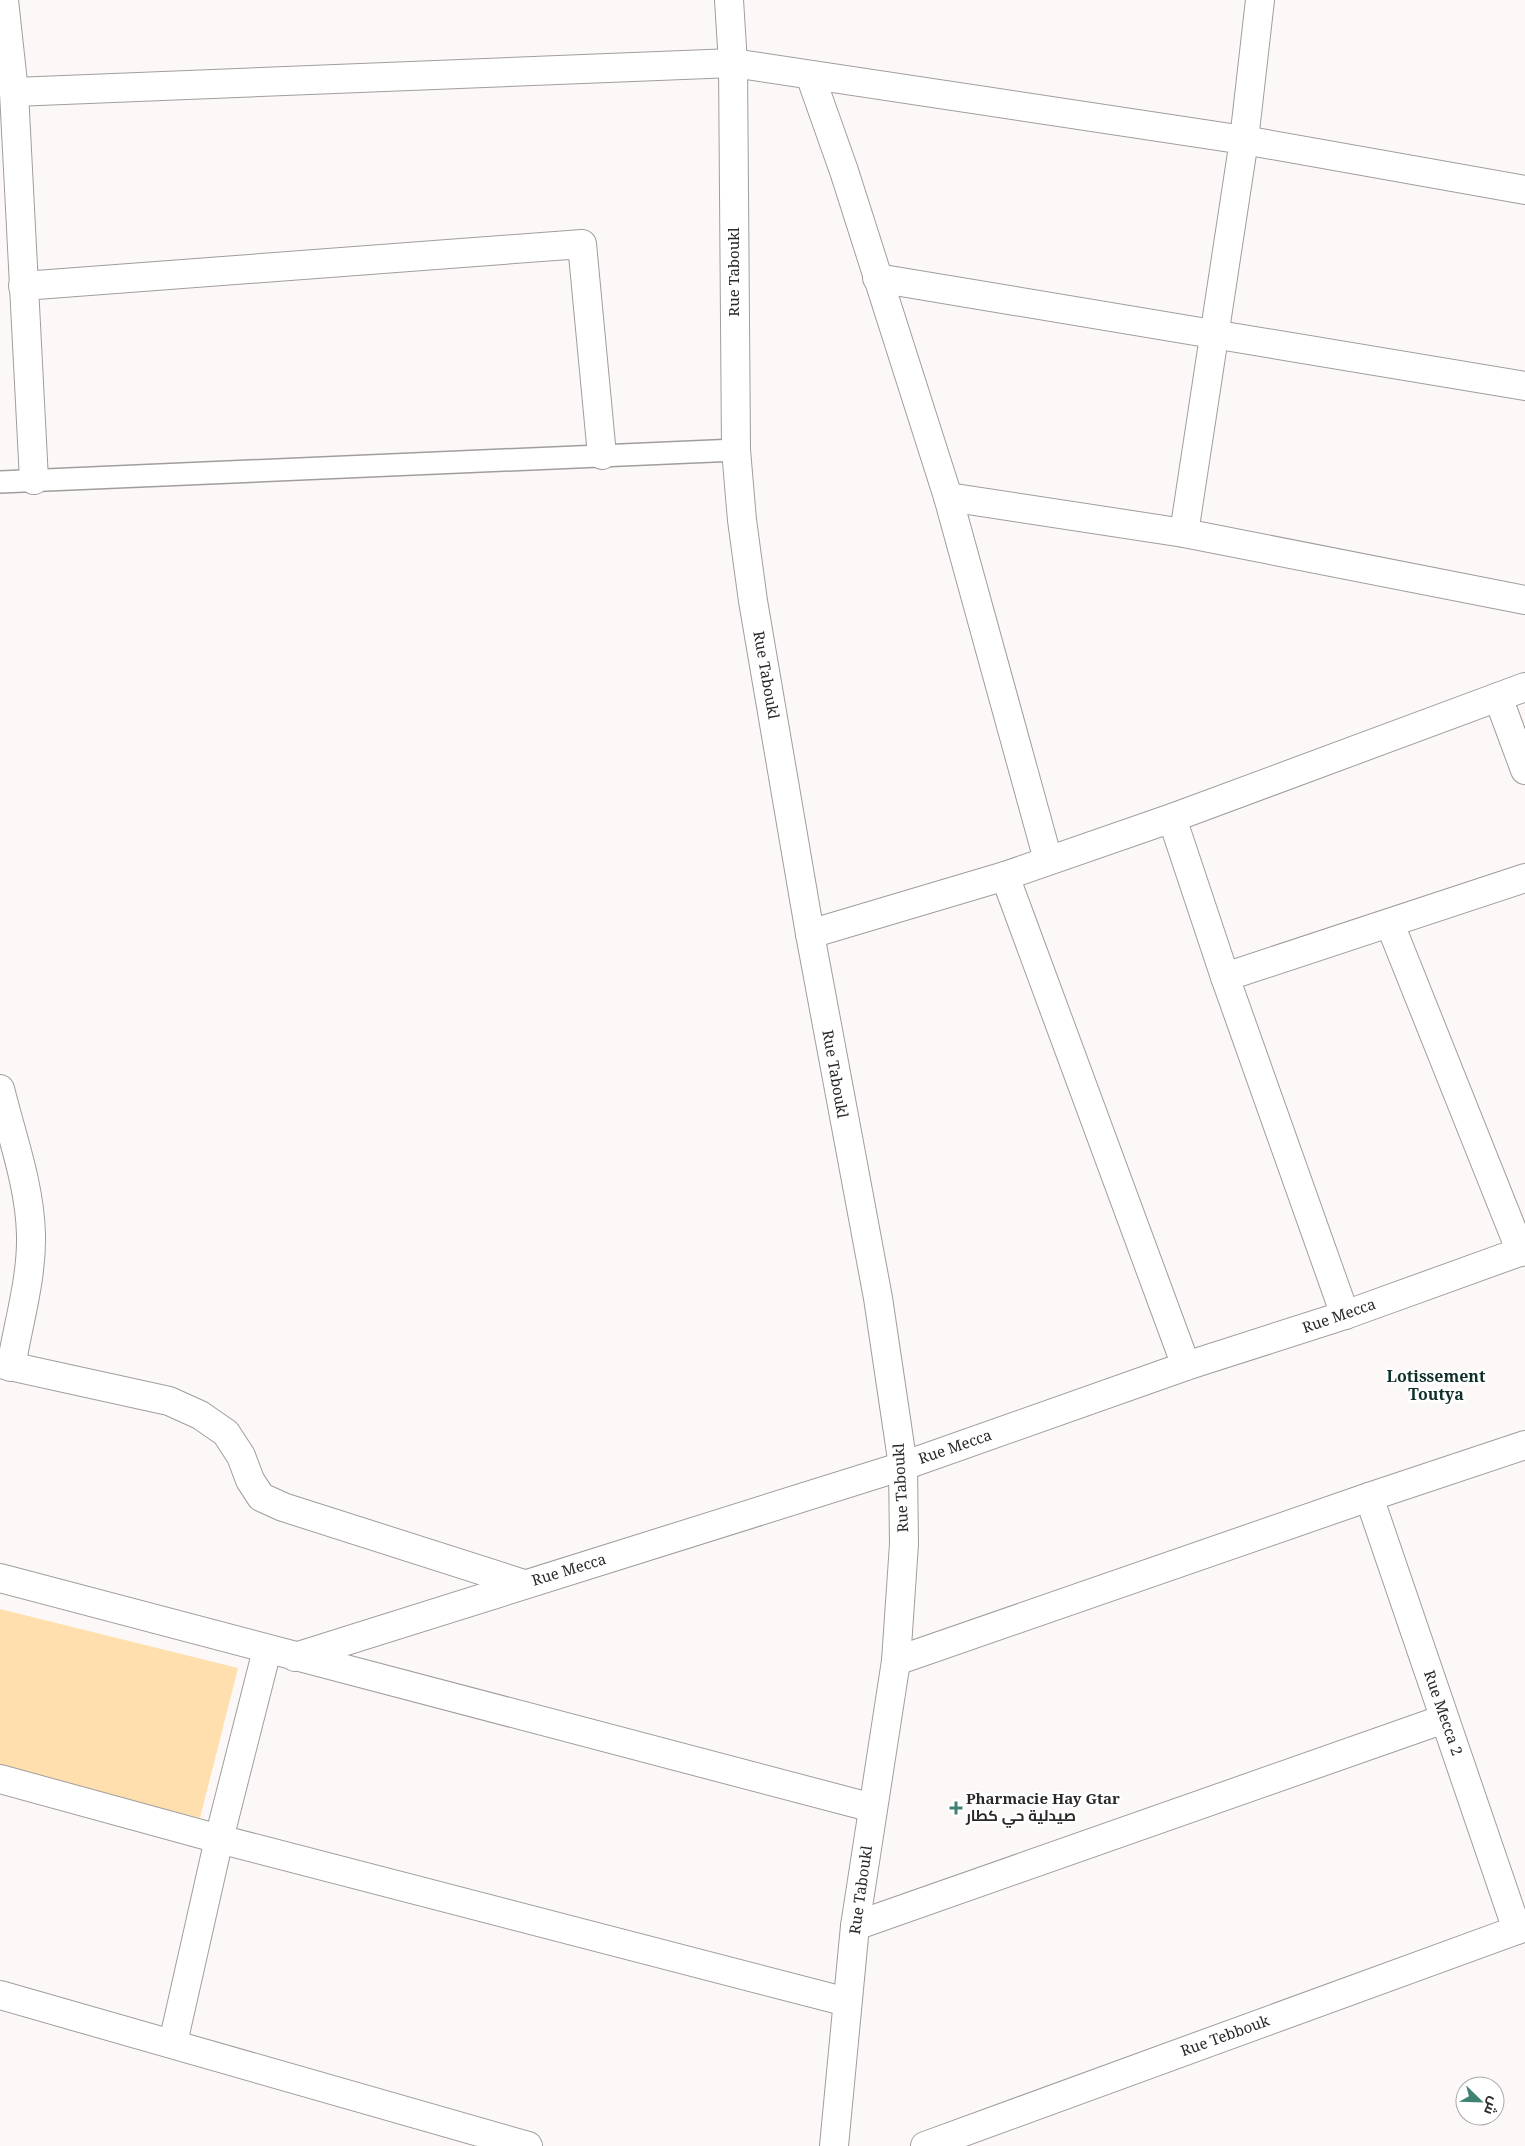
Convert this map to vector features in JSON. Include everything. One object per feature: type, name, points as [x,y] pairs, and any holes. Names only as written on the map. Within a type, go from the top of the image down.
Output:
[{"type":"street","points":[[4,0],[14,92],[34,480]]},
{"type":"street","name":"Rue Taboukl","points":[[729,0],[733,63],[736,450],[753,601],[810,934],[878,1298],[903,1466],[904,1544],[896,1661],[855,1926],[834,2146]]},
{"type":"street","points":[[1184,533],[1216,334],[1244,140],[1260,0]]},
{"type":"street","points":[[14,92],[733,63],[1244,140],[1525,190]]},
{"type":"street","points":[[810,75],[844,171],[948,497],[1048,860]]},
{"type":"street","points":[[24,286],[582,244],[602,455]]},
{"type":"street","points":[[877,278],[1525,386]]},
{"type":"street","points":[[948,497],[1184,533],[1525,600]]},
{"type":"street","points":[[810,934],[1004,876],[1172,818],[1525,687]]},
{"type":"street","points":[[1498,697],[1525,770]]},
{"type":"street","points":[[1172,818],[1225,977],[1345,1315]]},
{"type":"street","points":[[1004,876],[1186,1366]]},
{"type":"street","points":[[1225,977],[1525,878]]},
{"type":"street","points":[[1390,924],[1523,1251]]},
{"type":"street","points":[[0,1089],[10,1160],[31,1234],[29,1265],[5,1365],[169,1401],[200,1415],[226,1433],[241,1456],[250,1480],[261,1497],[283,1506],[524,1584]]},
{"type":"street","name":"Rue Mecca","points":[[295,1657],[903,1466],[1186,1366],[1345,1315],[1523,1251]]},
{"type":"street","points":[[896,1661],[1525,1445]]},
{"type":"street","name":"Rue Mecca 2","points":[[1369,1497],[1444,1719],[1521,1928]]},
{"type":"street","points":[[0,1578],[267,1650],[873,1808]]},
{"type":"street","points":[[173,2044],[219,1839],[267,1650]]},
{"type":"street","points":[[855,1926],[1444,1719]]},
{"type":"street","points":[[0,1779],[219,1839],[847,2002]]},
{"type":"street","name":"Rue Tebbouk","points":[[925,2146],[1521,1928]]},
{"type":"street","points":[[0,1996],[528,2146]]},
{"type":"lane","points":[[0,482],[736,450]]},
{"type":"shaded area","points":[[0,1609],[238,1668],[200,1818],[0,1766]]},
{"type":"place","name":"Pharmacie Hay Gtar صيدلية حي كطار","points":[[956,1808]]},
{"type":"district","name":"Lotissement Toutya","points":[[1436,1385]]}]
